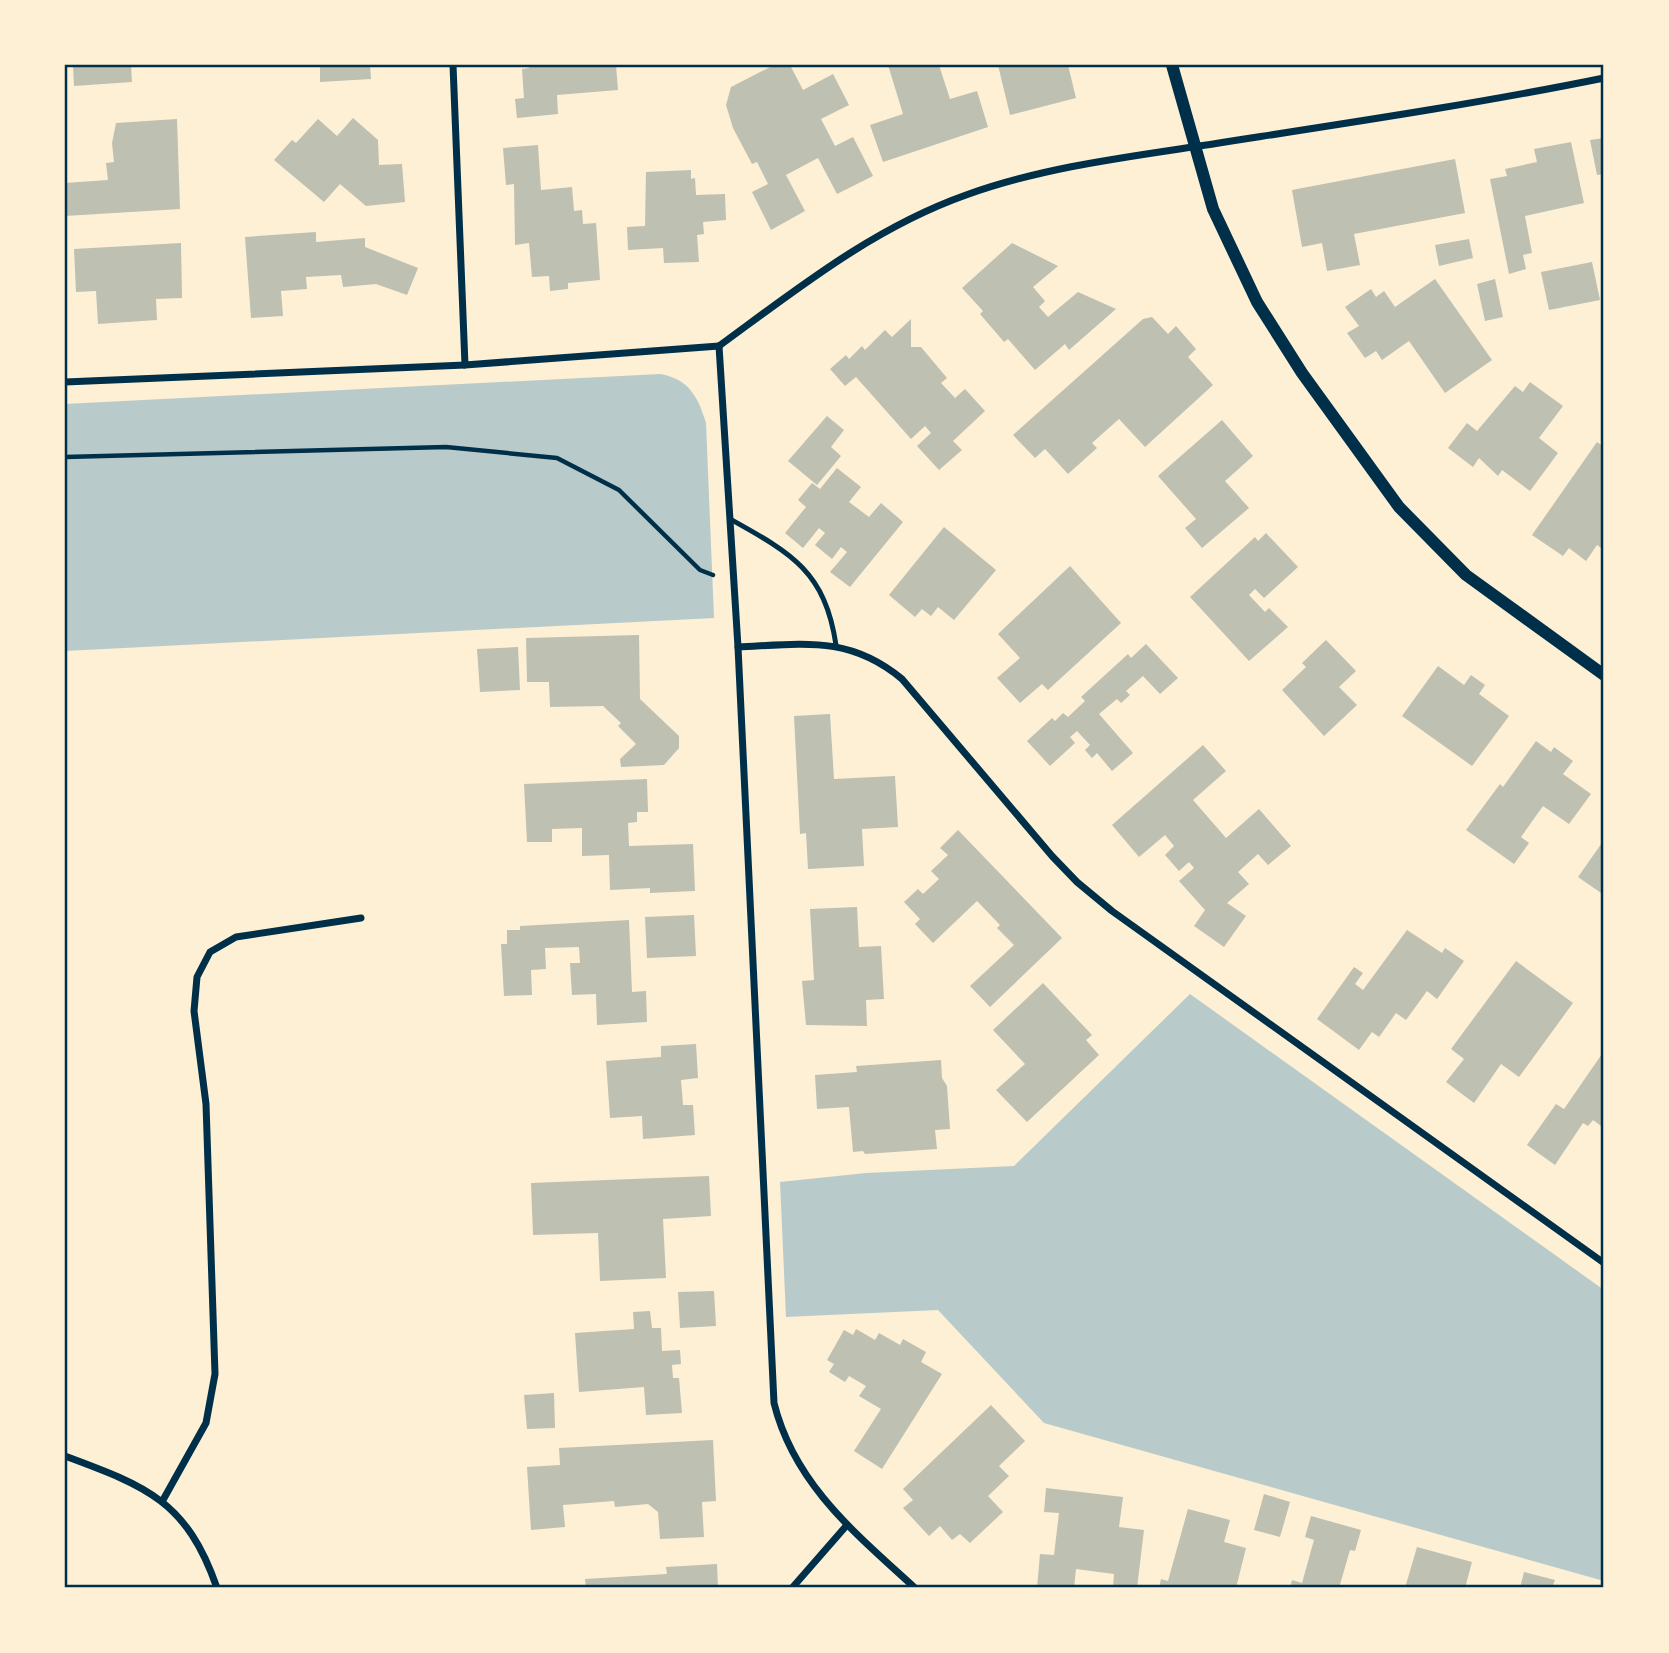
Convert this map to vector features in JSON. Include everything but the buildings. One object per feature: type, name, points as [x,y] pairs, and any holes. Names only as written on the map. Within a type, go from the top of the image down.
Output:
[{"type":"street","points":[[453,65],[465,365]]},
{"type":"street","points":[[1172,65],[1192,147],[1213,209],[1257,302],[1302,373],[1399,508],[1466,575],[1604,675]]},
{"type":"street","points":[[65,382],[465,365],[719,346],[847,253],[916,216],[965,195],[1069,168],[1500,99],[1604,78]]},
{"type":"street","points":[[719,346],[738,647],[774,1403],[782,1434],[797,1463],[847,1525],[915,1588]]},
{"type":"street","points":[[738,647],[836,645],[882,662],[902,679],[1077,882],[1112,911],[1604,1263]]},
{"type":"street","points":[[163,1500],[206,1423],[215,1374],[206,1104],[194,1011],[197,977],[210,952],[236,937],[361,918]]},
{"type":"street","points":[[65,1456],[127,1481],[163,1500],[193,1536],[217,1588]]},
{"type":"street","points":[[792,1588],[847,1525]]},
{"type":"lane","points":[[730,519],[769,541],[808,572],[825,598],[836,645]]},
{"type":"path","points":[[65,457],[446,447],[557,458],[620,490],[700,570],[733,582]]},
{"type":"shaded area","points":[[660,374],[678,380],[691,391],[700,405],[706,423],[714,618],[65,651],[65,404]]},
{"type":"shaded area","points":[[1190,994],[1604,1290],[1604,1581],[1044,1423],[938,1310],[786,1317],[780,1182],[866,1173],[1014,1166]]}]
